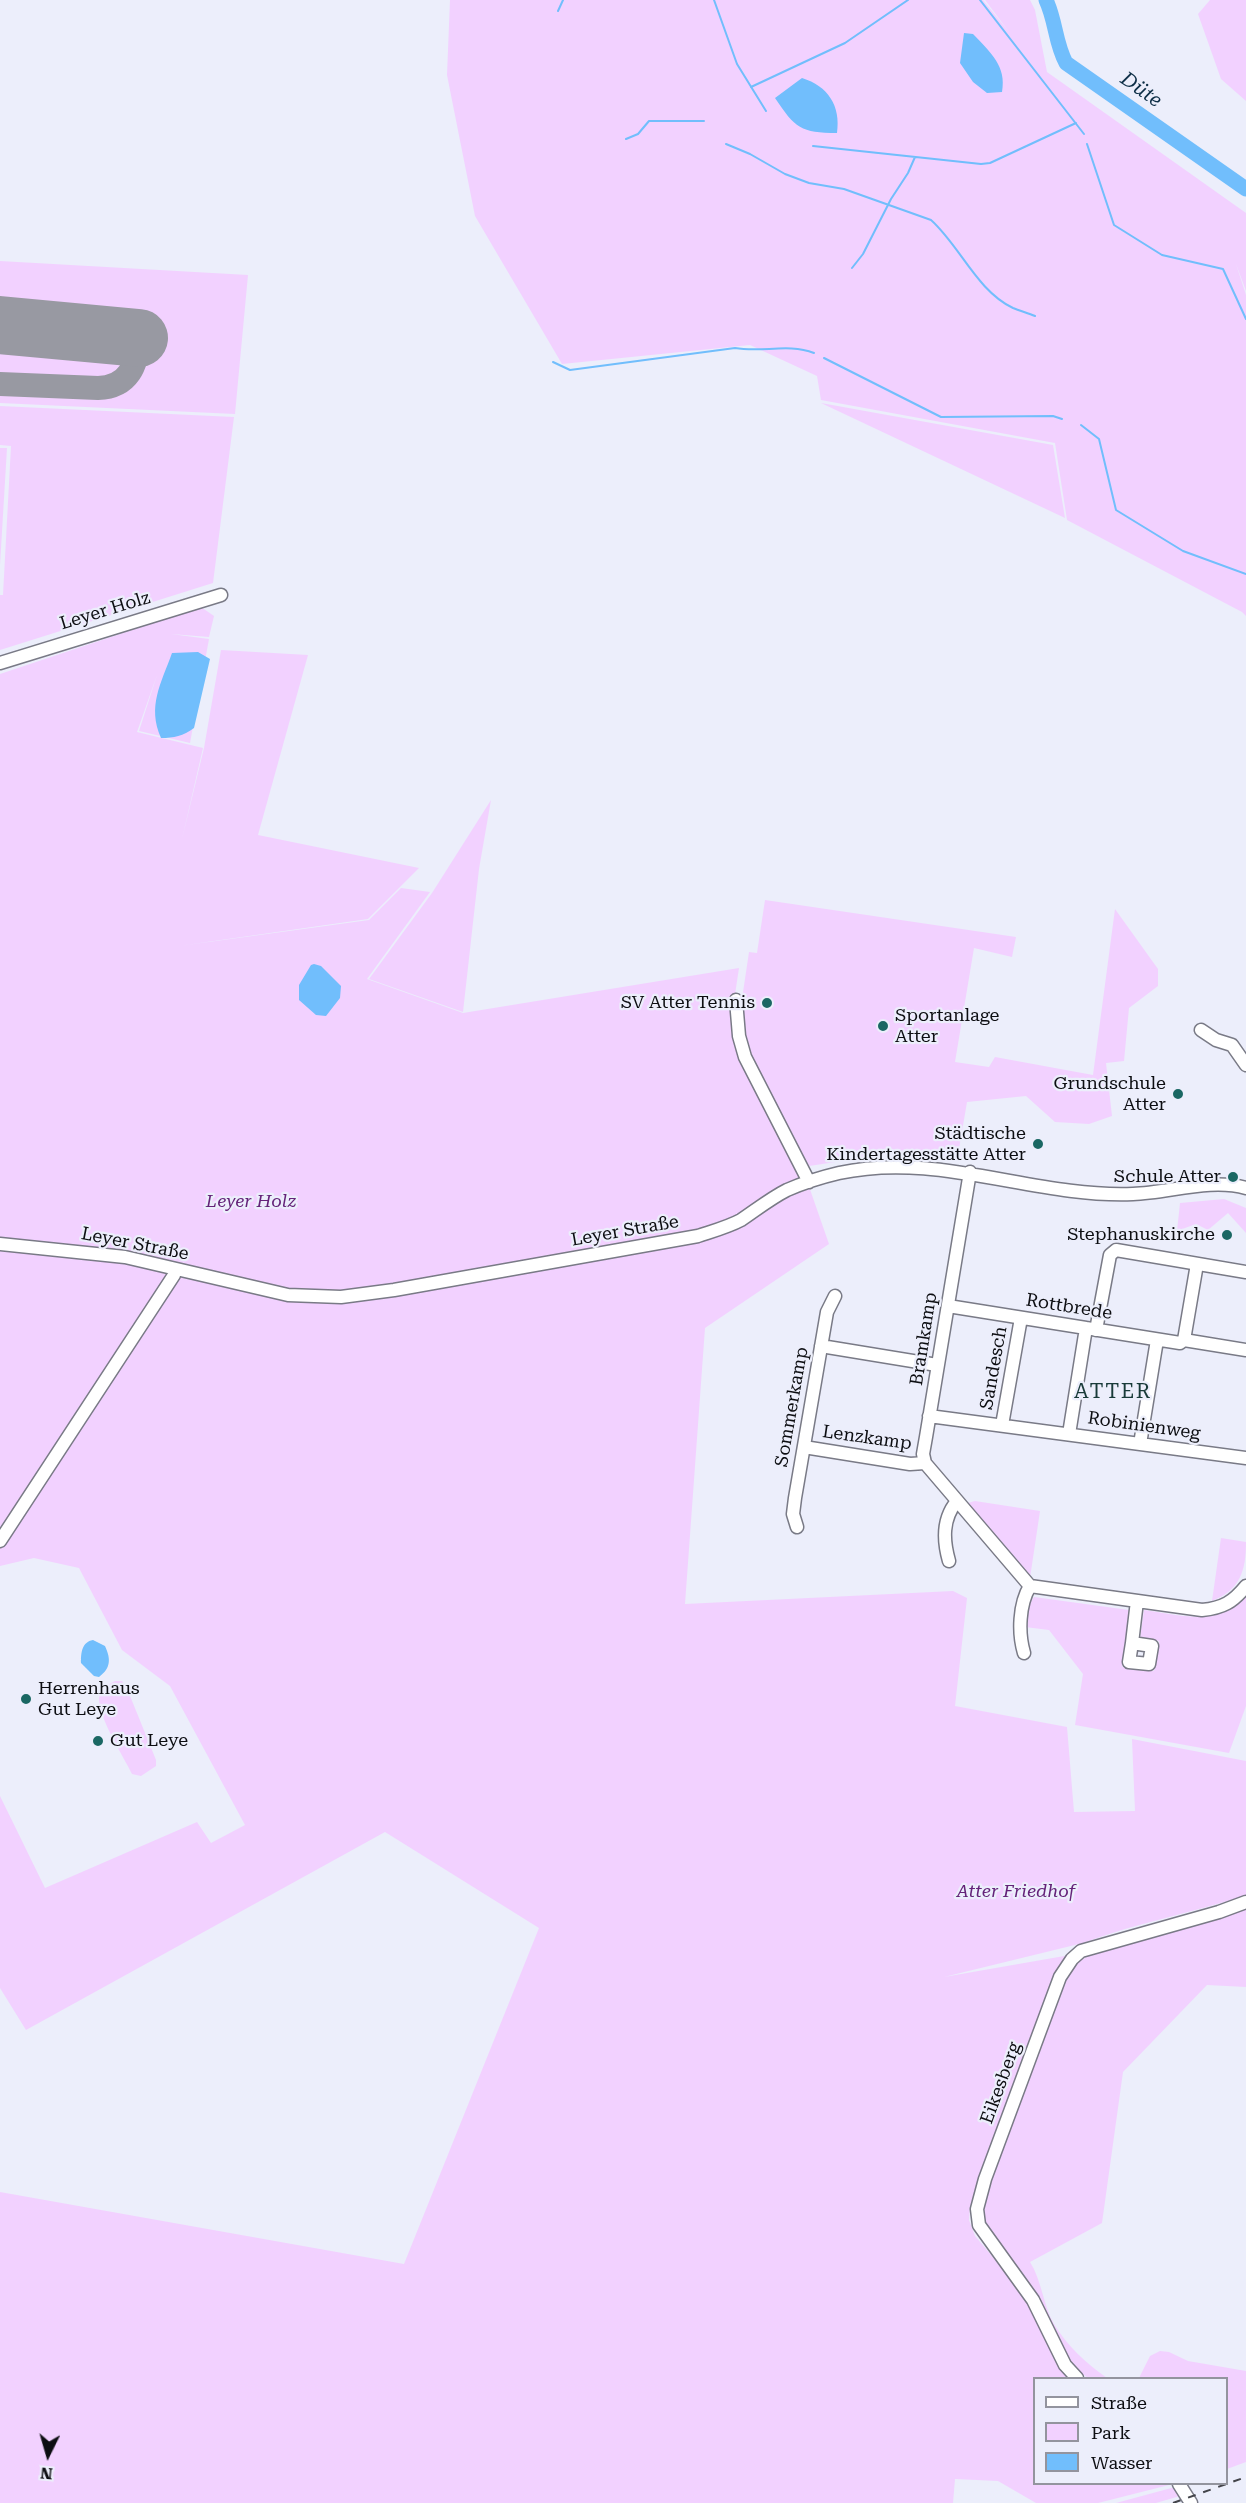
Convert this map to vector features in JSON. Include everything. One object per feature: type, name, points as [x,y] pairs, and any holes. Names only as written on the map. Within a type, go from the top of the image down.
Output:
[{"type":"street","name":"Leyer Holz","points":[[0,663],[221,595]]},
{"type":"street","points":[[736,1000],[739,1036],[745,1057],[809,1182]]},
{"type":"street","points":[[1201,1030],[1216,1040],[1232,1045],[1246,1065]]},
{"type":"street","name":"Leyer Straße","points":[[0,1244],[126,1257],[288,1295],[341,1297],[394,1290],[698,1236],[736,1222],[787,1191],[809,1182],[840,1173],[871,1169],[970,1172],[1074,1193],[1132,1194],[1223,1185],[1246,1188]]},
{"type":"street","name":"Bramkamp","points":[[925,1463],[923,1454],[970,1172]]},
{"type":"street","points":[[1069,1434],[1091,1329],[1110,1255],[1116,1250],[1246,1272]]},
{"type":"street","points":[[1184,1340],[1197,1264]]},
{"type":"street","points":[[0,1541],[174,1275]]},
{"type":"street","name":"Sommerkamp","points":[[797,1527],[793,1514],[804,1447],[827,1312],[835,1296]]},
{"type":"street","name":"Rottbrede","points":[[948,1306],[1157,1340],[1180,1343],[1184,1340],[1246,1350]]},
{"type":"street","name":"Sandesch","points":[[1002,1425],[1021,1318]]},
{"type":"street","points":[[1140,1444],[1157,1340]]},
{"type":"street","points":[[821,1346],[938,1365]]},
{"type":"street","name":"Robinienweg","points":[[929,1416],[1246,1458]]},
{"type":"street","name":"Lenzkamp","points":[[804,1447],[910,1464],[925,1463]]},
{"type":"street","points":[[925,1463],[1030,1586],[1202,1610],[1215,1609],[1234,1600],[1246,1586]]},
{"type":"street","points":[[949,1562],[944,1542],[949,1511],[957,1501]]},
{"type":"street","points":[[1024,1653],[1019,1638],[1024,1596],[1030,1586]]},
{"type":"street","points":[[1132,1643],[1152,1646],[1149,1665],[1130,1662],[1132,1643],[1137,1601]]},
{"type":"street","name":"Eikesberg","points":[[1075,2377],[1065,2365],[1033,2300],[979,2225],[977,2209],[985,2179],[1060,1977],[1072,1959],[1081,1951],[1220,1912],[1246,1902]]},
{"type":"street","points":[[1180,2485],[1191,2503]]},
{"type":"green space","points":[[450,0],[983,0],[1009,32],[985,0],[1030,0],[1035,10],[1047,72],[1246,213],[1246,291],[1236,264],[1246,295],[1246,616],[1067,520],[1055,443],[821,400],[817,376],[750,345],[562,364],[475,216],[447,75]]},
{"type":"green space","points":[[1210,0],[1246,0],[1246,101],[1221,79],[1198,14]]},
{"type":"green space","points":[[0,261],[248,275],[235,414],[0,403],[0,389],[98,393],[114,390],[129,382],[145,363],[151,349],[153,327],[0,312]]},
{"type":"green space","points":[[0,338],[123,349],[127,360],[126,371],[119,378],[106,383],[0,380]]},
{"type":"green space","points":[[821,403],[1053,445],[1065,518]]},
{"type":"green space","points":[[0,406],[234,417],[213,583],[0,650],[0,595],[3,595],[11,446],[0,445]]},
{"type":"green space","points":[[0,448],[7,448],[0,565]]},
{"type":"green space","name":"Leyer Holz","points":[[201,607],[214,616],[209,637],[171,634],[209,639],[190,743],[139,731],[157,675],[137,732],[203,748],[182,839],[204,748],[221,650],[308,655],[258,835],[419,868],[368,919],[179,946],[369,920],[401,888],[430,892],[367,979],[463,1013],[739,968],[734,1001],[737,1037],[805,1175],[829,1244],[705,1328],[685,1604],[953,1591],[967,1598],[955,1706],[1067,1727],[1074,1812],[1135,1811],[1132,1739],[1246,1761],[1246,1895],[1083,1943],[944,1977],[1070,1955],[1051,1982],[970,2206],[969,2220],[975,2236],[1010,2272],[1070,2377],[1033,2377],[1033,2485],[1169,2485],[1098,2503],[1036,2503],[998,2481],[955,2479],[953,2503],[0,2503],[0,2192],[404,2264],[539,1928],[385,1832],[26,2030],[0,1988],[0,1796],[45,1888],[197,1822],[211,1843],[245,1825],[170,1686],[122,1650],[79,1568],[34,1558],[0,1566],[0,674]]},
{"type":"green space","points":[[491,800],[479,869],[463,1012],[369,979],[432,893]]},
{"type":"green space","name":"Sportanlage Atter","points":[[765,900],[1016,937],[1012,957],[974,948],[955,1062],[989,1067],[995,1057],[1093,1075],[1115,909],[1158,969],[1158,986],[1129,1008],[1124,1061],[1106,1063],[1112,1116],[1089,1124],[1055,1122],[1026,1096],[967,1102],[959,1149],[964,1154],[962,1160],[889,1154],[809,1166],[749,1058],[742,1024],[745,1000],[742,999],[749,952],[757,953]]},
{"type":"green space","points":[[1224,1199],[1246,1208],[1246,1233],[1228,1213],[1208,1230],[1196,1224],[1177,1231],[1180,1203]]},
{"type":"green space","points":[[975,1501],[1040,1511],[1030,1578],[964,1504]]},
{"type":"green space","points":[[1221,1538],[1246,1542],[1245,1562],[1235,1585],[1212,1601]]},
{"type":"green space","points":[[1034,1597],[1129,1610],[1122,1667],[1154,1671],[1159,1641],[1140,1638],[1144,1610],[1185,1616],[1211,1616],[1235,1606],[1246,1597],[1246,1706],[1229,1753],[1075,1725],[1083,1674],[1049,1630],[1025,1627],[1028,1606]]},
{"type":"green space","points":[[115,1681],[122,1681],[126,1686],[156,1760],[156,1766],[141,1776],[132,1774],[110,1734],[101,1710],[100,1693],[104,1687]]},
{"type":"green space","points":[[1246,1907],[1246,1987],[1207,1985],[1123,2072],[1102,2223],[1030,2262],[1050,2317],[1059,2332],[1078,2354],[1106,2377],[1087,2377],[1066,2362],[986,2228],[982,2212],[985,2193],[1065,1981],[1077,1963],[1094,1952],[1226,1916]]},
{"type":"green space","points":[[1160,2351],[1169,2352],[1188,2361],[1246,2371],[1246,2462],[1228,2469],[1228,2377],[1140,2377],[1150,2356]]},
{"type":"green space","points":[[1175,2487],[1180,2496],[1156,2503],[1116,2503]]},
{"type":"water","points":[[964,33],[973,34],[996,60],[1002,74],[1002,92],[987,93],[973,82],[960,63]]},
{"type":"water","points":[[802,78],[819,86],[831,98],[837,114],[837,133],[815,132],[800,127],[788,116],[775,98]]},
{"type":"water","points":[[198,652],[210,659],[194,728],[178,736],[161,738],[155,716],[155,705],[172,653]]},
{"type":"water","points":[[311,965],[321,966],[341,986],[340,998],[326,1016],[316,1015],[299,1000],[299,985]]},
{"type":"water","points":[[93,1640],[105,1646],[108,1655],[108,1667],[99,1677],[94,1676],[81,1663],[84,1645]]},
{"type":"waterway","points":[[558,11],[563,0]]},
{"type":"waterway","points":[[714,0],[737,64],[766,111]]},
{"type":"waterway","points":[[751,87],[845,43],[908,0]]},
{"type":"waterway","points":[[980,0],[1084,134]]},
{"type":"waterway","name":"Düte","points":[[1046,0],[1066,63],[1246,189]]},
{"type":"waterway","points":[[626,139],[638,134],[649,121],[704,121]]},
{"type":"waterway","points":[[813,146],[981,164],[990,163],[1076,123]]},
{"type":"waterway","points":[[726,144],[750,154],[785,174],[809,183],[844,189],[931,220],[989,291],[1013,308],[1035,316]]},
{"type":"waterway","points":[[1087,144],[1114,225],[1162,255],[1223,269],[1246,319]]},
{"type":"waterway","points":[[852,268],[863,254],[915,157]]},
{"type":"waterway","points":[[553,362],[570,370],[735,348],[785,348],[814,353]]},
{"type":"waterway","points":[[824,358],[941,417],[1053,416],[1062,419]]},
{"type":"waterway","points":[[1081,425],[1099,439],[1116,510],[1183,551],[1246,574]]},
{"type":"taxiway","points":[[0,384],[109,387],[117,384],[129,373],[136,357],[139,338]]},
{"type":"runway","points":[[0,325],[139,338]]},
{"type":"railway","points":[[1228,2483],[1246,2477]]},
{"type":"railway","points":[[1173,2503],[1224,2485]]},
{"type":"place","name":"SV Atter Tennis","points":[[767,1003]]},
{"type":"place","name":"Sportanlage Atter","points":[[883,1026]]},
{"type":"place","name":"Grundschule Atter","points":[[1178,1094]]},
{"type":"place","name":"Städtische Kindertagesstätte Atter","points":[[1038,1144]]},
{"type":"place","name":"Schule Atter","points":[[1233,1177]]},
{"type":"place","name":"Stephanuskirche","points":[[1227,1235]]},
{"type":"place","name":"Herrenhaus Gut Leye","points":[[26,1699]]},
{"type":"place","name":"Gut Leye","points":[[98,1741]]},
{"type":"district","name":"ATTER","points":[[1113,1392]]},
{"type":"park label","name":"Atter Friedhof","points":[[1016,1892]]}]
